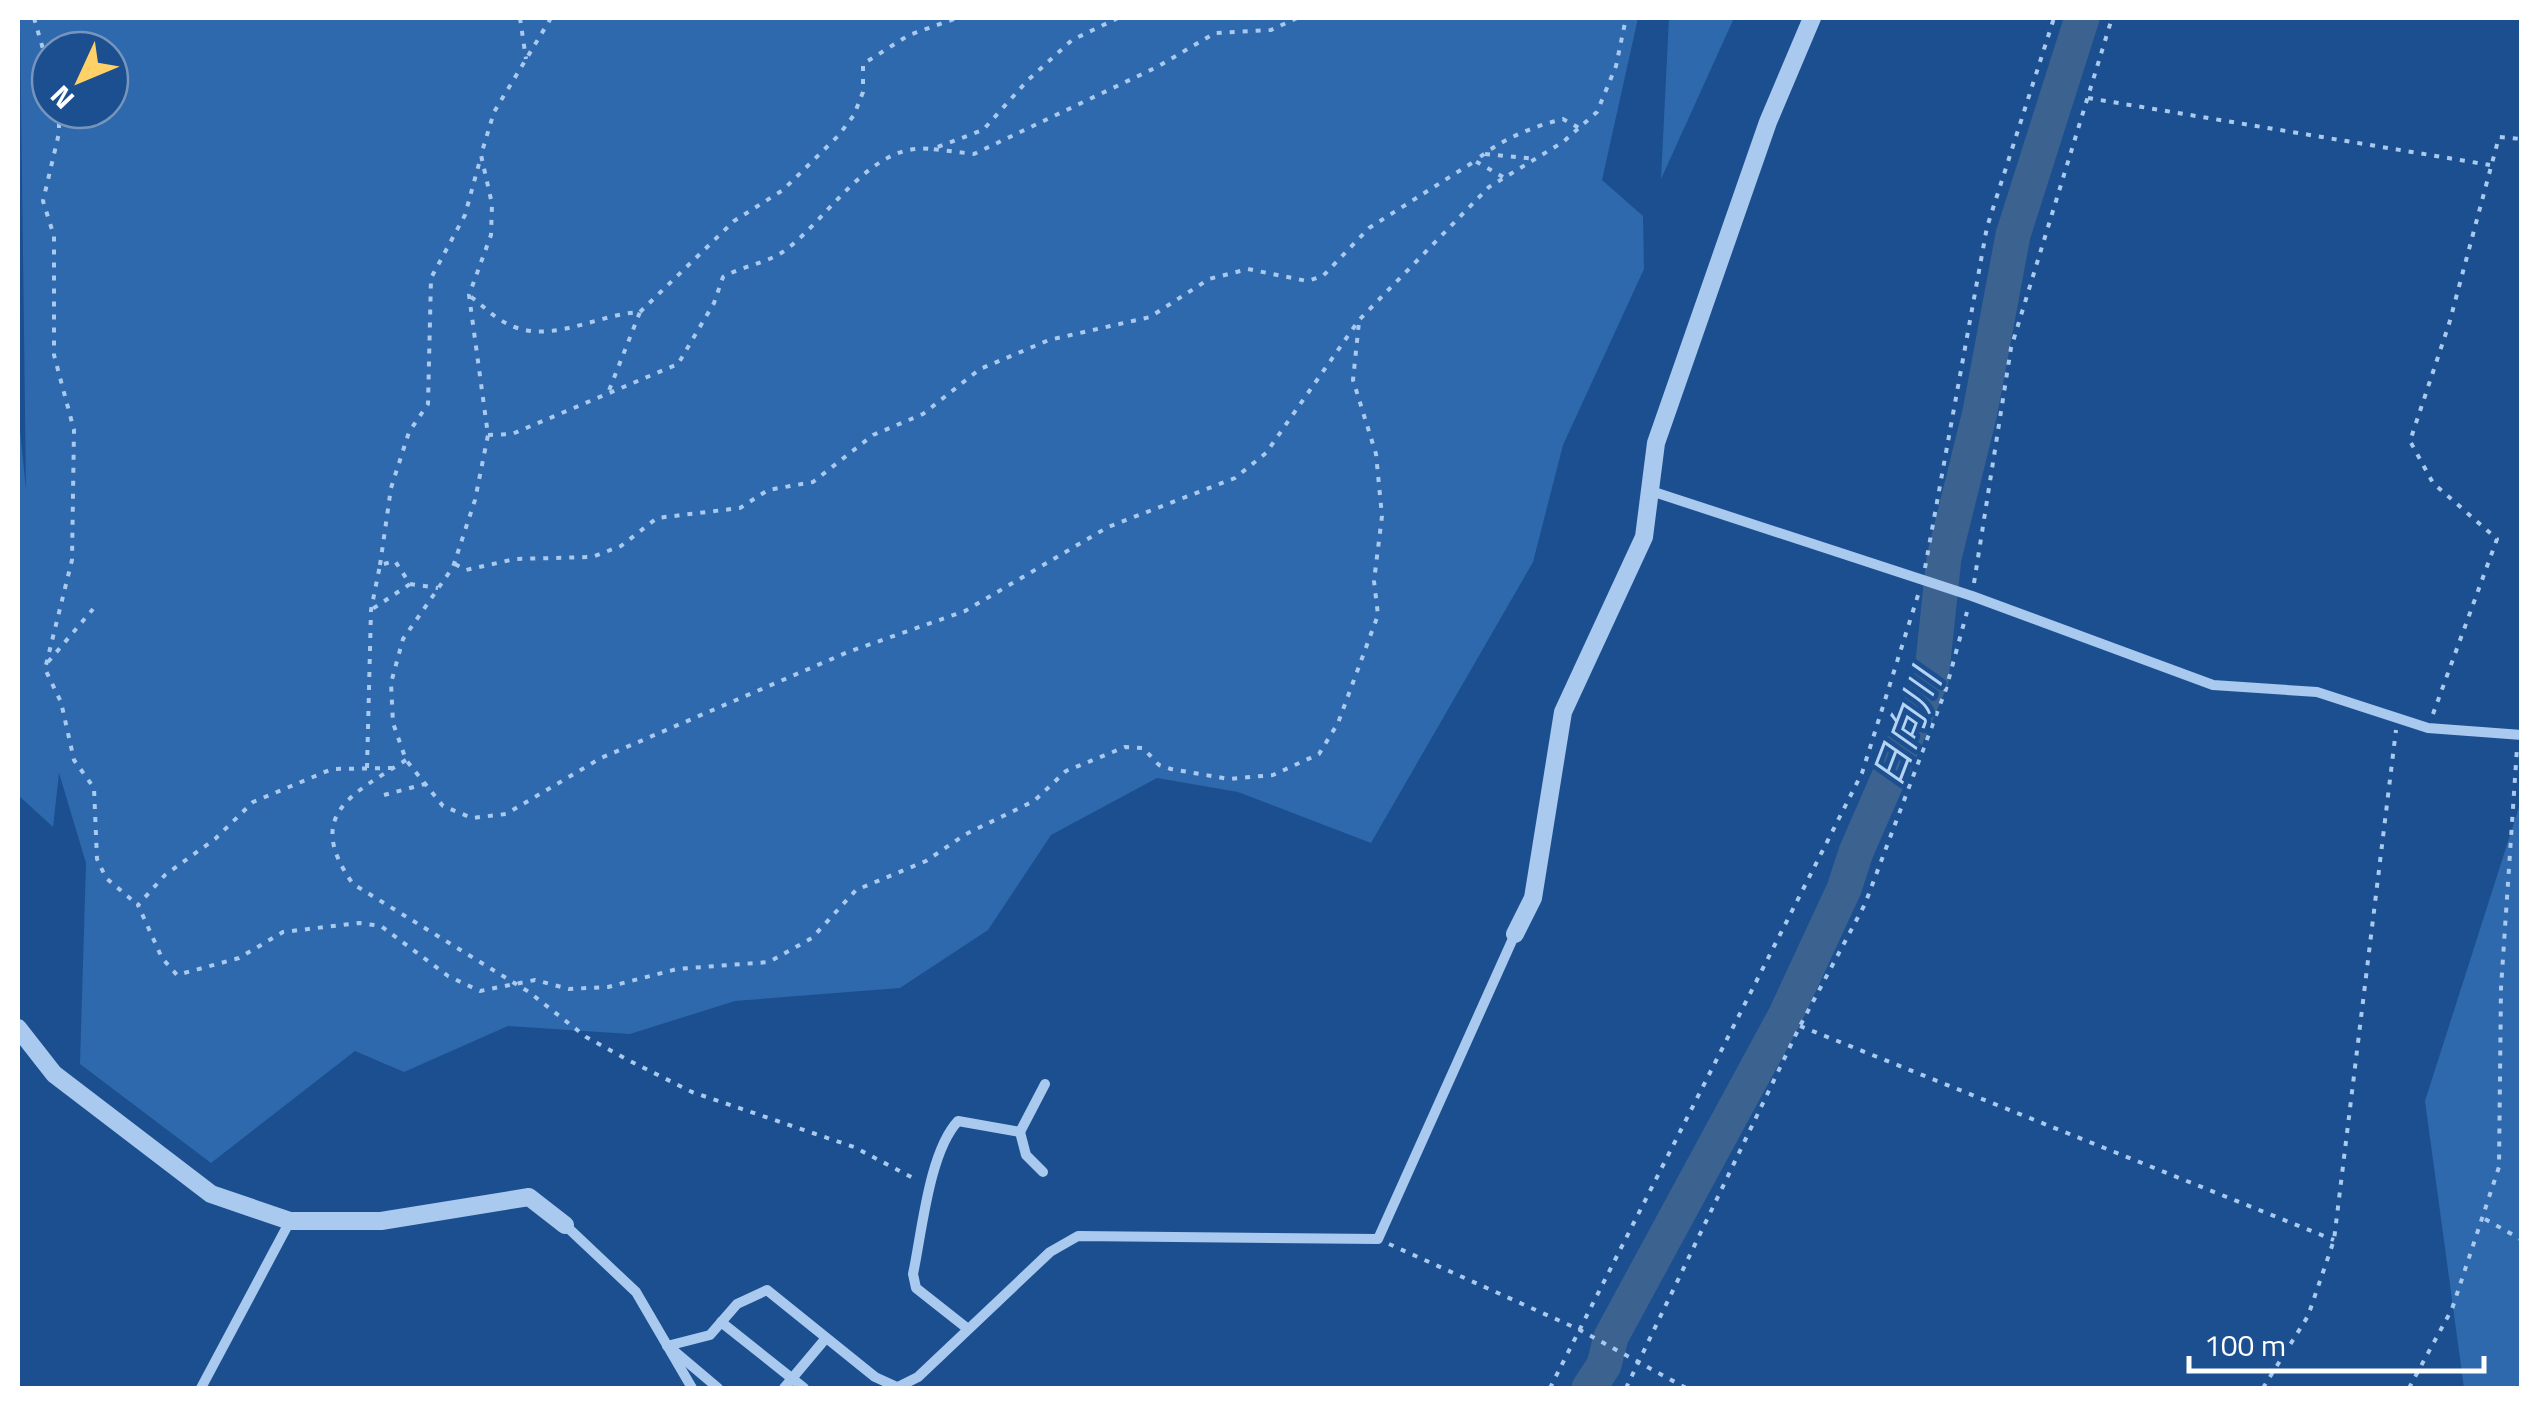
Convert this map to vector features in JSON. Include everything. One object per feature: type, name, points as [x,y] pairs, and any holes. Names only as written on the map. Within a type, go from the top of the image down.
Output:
[{"type":"street","points":[[667,1346],[710,1335],[737,1304],[754,1292],[767,1290],[875,1378],[897,1388],[918,1376],[1050,1252],[1078,1236],[1378,1239],[1533,898],[1563,712],[1622,592],[1644,537],[1656,443],[1722,248],[1812,18]]},
{"type":"street","points":[[1651,491],[1972,596],[2213,684],[2317,692],[2428,728],[2520,735]]},
{"type":"street","points":[[18,1028],[54,1074],[211,1194],[290,1222],[381,1221],[529,1198],[566,1224],[636,1292],[692,1388]]},
{"type":"street","points":[[1043,1172],[1026,1155],[1020,1132],[1045,1084]]},
{"type":"street","points":[[968,1330],[916,1288],[913,1274],[930,1188],[950,1130],[958,1122],[1020,1132]]},
{"type":"street","points":[[202,1388],[290,1222]]},
{"type":"street","points":[[722,1322],[788,1384],[804,1388]]},
{"type":"street","points":[[788,1384],[826,1338]]},
{"type":"street","points":[[667,1346],[718,1388]]},
{"type":"path","points":[[520,18],[526,59]]},
{"type":"path","points":[[367,768],[371,610],[391,488],[409,432],[428,404],[431,278],[465,216],[494,112],[551,18]]},
{"type":"path","points":[[608,393],[640,312],[734,221],[784,190],[838,136],[854,115],[863,92],[862,64],[909,35],[957,18]]},
{"type":"path","points":[[932,149],[983,130],[1027,81],[1072,40],[1118,18]]},
{"type":"path","points":[[488,435],[512,434],[678,364],[714,303],[723,277],[765,263],[788,248],[893,150],[974,154],[1157,67],[1216,33],[1271,30],[1297,18]]},
{"type":"path","points":[[481,155],[492,204],[492,235],[470,296],[488,435],[475,500],[454,563],[403,639],[391,683],[393,723],[406,760],[443,806],[472,818],[506,814],[601,758],[848,652],[965,611],[1108,528],[1235,478],[1266,453],[1359,320],[1489,187],[1536,159],[1597,112],[1616,66],[1626,18]]},
{"type":"path","points":[[1550,1388],[1862,774],[1923,580],[1987,227],[2054,18]]},
{"type":"path","points":[[1626,1388],[1800,1026],[1865,904],[1946,688],[1972,596],[2011,348],[2112,18]]},
{"type":"path","points":[[2088,98],[2490,166]]},
{"type":"path","points":[[454,563],[466,570],[514,559],[592,557],[622,546],[657,518],[740,508],[768,490],[812,482],[874,435],[924,414],[980,368],[1049,340],[1150,317],[1209,278],[1248,269],[1307,280],[1323,276],[1369,228],[1483,154],[1562,119],[1579,128]]},
{"type":"path","points":[[60,130],[43,201],[54,236],[54,356],[74,430],[72,560],[46,664],[62,702],[67,743],[94,788],[97,859],[106,878],[138,906],[162,958],[176,975],[239,958],[283,932],[359,922],[381,926],[448,976],[480,991],[535,980],[569,989],[608,987],[677,969],[769,962],[812,938],[856,890],[926,861],[966,834],[1034,802],[1066,772],[1125,747],[1143,748],[1159,765],[1229,779],[1273,775],[1319,754],[1338,723],[1378,615],[1374,581],[1382,516],[1378,470],[1352,380],[1359,320]]},
{"type":"path","points":[[2428,728],[2497,539],[2433,483],[2410,442],[2449,324],[2499,137],[2522,138]]},
{"type":"path","points":[[1483,154],[1536,159]]},
{"type":"path","points":[[1475,161],[1504,178]]},
{"type":"path","points":[[470,296],[497,318],[539,333],[551,334],[613,314],[640,312]]},
{"type":"path","points":[[380,565],[395,562],[410,584]]},
{"type":"path","points":[[371,610],[410,584],[438,588]]},
{"type":"path","points":[[46,664],[93,609]]},
{"type":"path","points":[[2263,1388],[2308,1316],[2334,1240],[2398,716]]},
{"type":"path","points":[[2409,1388],[2452,1309],[2485,1219],[2499,1167],[2501,988],[2520,735]]},
{"type":"path","points":[[406,760],[345,800],[333,823],[334,857],[352,884],[512,982],[586,1038],[692,1092],[854,1146],[930,1188]]},
{"type":"path","points":[[138,906],[165,875],[214,839],[252,802],[332,769],[393,768]]},
{"type":"path","points":[[384,795],[425,784]]},
{"type":"path","points":[[1800,1026],[2334,1240]]},
{"type":"path","points":[[2485,1219],[2522,1240]]},
{"type":"path","points":[[1378,1239],[1578,1329],[1686,1388]]},
{"type":"shaded area","points":[[20,18],[1638,18],[1602,180],[1643,216],[1644,269],[1563,445],[1533,562],[1371,843],[1238,792],[1157,778],[1051,835],[988,930],[900,988],[735,1001],[630,1034],[508,1026],[404,1072],[355,1051],[211,1163],[80,1064],[86,863],[59,773],[53,827],[18,795],[18,410],[26,490]]},
{"type":"shaded area","points":[[1669,18],[1734,18],[1661,179]]},
{"type":"shaded area","points":[[2521,801],[2521,1388],[2464,1388],[2425,1101]]},
{"type":"waterway","name":"日向川","points":[[1589,1388],[1604,1365],[1611,1337],[1785,1016],[1844,889],[1856,852],[1931,680],[1944,558],[1980,412],[2013,235],[2082,18]]}]
